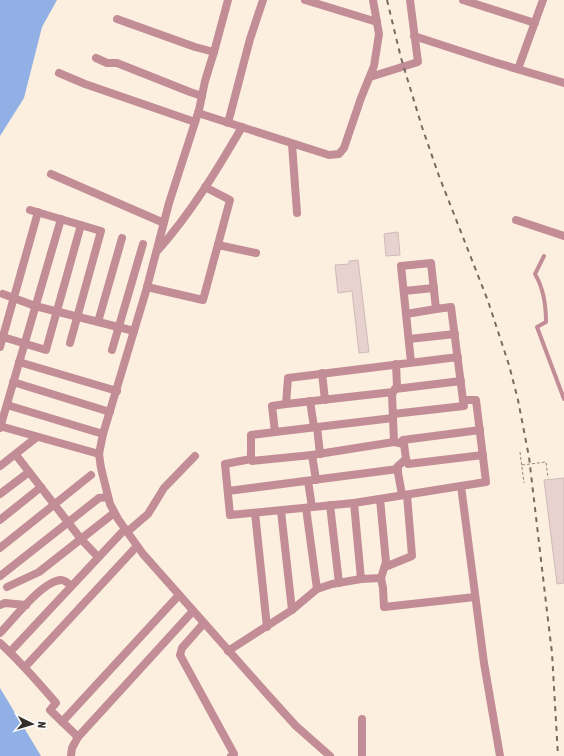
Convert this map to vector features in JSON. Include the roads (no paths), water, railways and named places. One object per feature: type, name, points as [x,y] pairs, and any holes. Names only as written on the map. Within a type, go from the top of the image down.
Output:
[{"type":"street","points":[[228,0],[205,81],[198,113],[177,177],[147,287],[103,434],[99,454],[108,498],[114,513],[137,546],[228,651],[296,726],[330,756]]},
{"type":"street","points":[[228,122],[250,39],[263,0]]},
{"type":"street","points":[[305,0],[377,22]]},
{"type":"street","points":[[198,113],[329,155],[337,155],[341,153],[374,66],[378,34],[373,0]]},
{"type":"street","points":[[370,77],[418,62],[410,0]]},
{"type":"street","points":[[463,0],[535,23]]},
{"type":"street","points":[[518,69],[543,0]]},
{"type":"street","points":[[117,19],[189,45],[214,52]]},
{"type":"street","points":[[414,36],[564,83]]},
{"type":"street","points":[[96,58],[107,63],[117,63],[202,96]]},
{"type":"street","points":[[59,73],[195,122]]},
{"type":"street","points":[[156,252],[175,230],[206,186],[242,127]]},
{"type":"street","points":[[292,144],[297,213]]},
{"type":"street","points":[[51,174],[164,222]]},
{"type":"street","points":[[147,287],[203,300],[230,200],[206,186]]},
{"type":"street","points":[[0,347],[14,298],[34,211],[101,231],[70,343]]},
{"type":"street","points":[[61,219],[0,427],[99,454]]},
{"type":"street","points":[[516,220],[564,236]]},
{"type":"street","points":[[3,337],[46,350],[81,225]]},
{"type":"street","points":[[98,322],[122,238]]},
{"type":"street","points":[[112,350],[142,244]]},
{"type":"street","points":[[218,245],[256,254]]},
{"type":"street","points":[[411,362],[401,266],[431,263],[436,309]]},
{"type":"street","points":[[404,291],[434,288]]},
{"type":"street","points":[[3,294],[35,306],[134,331]]},
{"type":"street","points":[[251,459],[251,435],[464,406],[451,307],[406,314]]},
{"type":"street","points":[[409,339],[455,334]]},
{"type":"street","points":[[286,404],[288,378],[458,357]]},
{"type":"street","points":[[19,362],[117,391]]},
{"type":"street","points":[[394,442],[392,394],[397,386],[396,364]]},
{"type":"street","points":[[322,373],[325,400]]},
{"type":"street","points":[[275,432],[272,406],[461,381]]},
{"type":"street","points":[[13,382],[110,412]]},
{"type":"street","points":[[404,444],[394,442],[316,454],[251,459],[225,464],[230,515],[354,503],[486,482],[476,400],[463,400]]},
{"type":"street","points":[[310,401],[315,427],[316,454],[309,508],[317,589]]},
{"type":"street","points":[[7,405],[103,434]]},
{"type":"street","points":[[480,430],[403,440],[408,464],[483,455]]},
{"type":"street","points":[[0,466],[16,455],[37,437]]},
{"type":"street","points":[[16,455],[81,539],[98,557]]},
{"type":"street","points":[[10,652],[98,557],[126,530],[148,514],[164,488],[195,456]]},
{"type":"street","points":[[385,567],[412,556],[404,495],[397,467],[406,458]]},
{"type":"street","points":[[228,491],[398,469]]},
{"type":"street","points":[[0,494],[29,472]]},
{"type":"street","points":[[0,548],[91,475]]},
{"type":"street","points":[[461,486],[484,663],[500,756]]},
{"type":"street","points":[[0,520],[41,487]]},
{"type":"street","points":[[0,576],[99,498],[108,498]]},
{"type":"street","points":[[380,499],[386,562],[381,578],[384,607],[476,597]]},
{"type":"street","points":[[354,503],[361,578]]},
{"type":"street","points":[[330,505],[339,583]]},
{"type":"street","points":[[281,511],[292,610]]},
{"type":"street","points":[[7,587],[39,572],[114,513]]},
{"type":"street","points":[[255,513],[267,627]]},
{"type":"street","points":[[25,666],[137,546]]},
{"type":"street","points":[[228,651],[292,610],[317,589],[361,578],[381,578]]},
{"type":"street","points":[[0,633],[42,588],[63,580],[71,586]]},
{"type":"street","points":[[62,722],[180,595]]},
{"type":"street","points":[[0,605],[5,603],[26,605]]},
{"type":"street","points":[[71,756],[72,748],[78,737],[193,611]]},
{"type":"street","points":[[204,623],[182,648],[180,655],[234,754],[232,756]]},
{"type":"street","points":[[0,643],[25,666],[56,703],[50,710],[78,737]]},
{"type":"street","points":[[362,720],[362,756]]},
{"type":"lane","points":[[544,256],[535,274],[540,283],[545,301],[546,322],[537,327],[564,399]]},
{"type":"water","points":[[0,0],[57,0],[42,27],[24,98],[0,136]]},
{"type":"water","points":[[0,688],[41,756],[0,756]]},
{"type":"railway","points":[[387,0],[401,58],[422,127],[439,176],[488,301],[509,365],[518,400],[529,457],[552,653],[558,756]]}]
